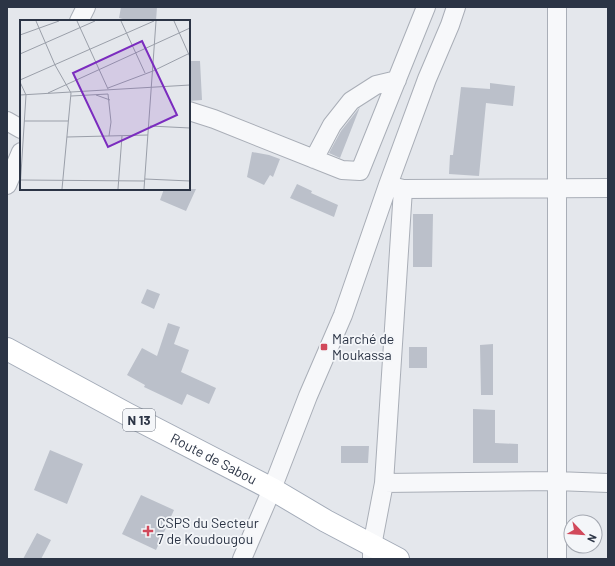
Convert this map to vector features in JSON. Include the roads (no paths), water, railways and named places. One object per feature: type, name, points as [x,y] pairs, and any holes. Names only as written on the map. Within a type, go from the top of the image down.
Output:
[{"type":"main road","name":"Route de Sabou","points":[[9,354],[272,489],[372,552],[398,559]]},
{"type":"street","points":[[80,20],[86,7]]},
{"type":"street","points":[[190,111],[214,119],[342,170],[360,171],[426,7]]},
{"type":"street","points":[[242,559],[272,489],[308,396],[396,187],[427,79],[456,7]]},
{"type":"street","points":[[556,7],[557,559]]},
{"type":"street","points":[[314,160],[332,125],[351,101],[376,85],[397,80]]},
{"type":"street","points":[[7,121],[20,128]]},
{"type":"street","points":[[7,185],[20,154]]},
{"type":"street","points":[[396,187],[557,189],[608,188]]},
{"type":"street","points":[[372,552],[384,483],[396,187]]},
{"type":"street","points":[[384,483],[556,481],[608,483]]},
{"type":"place","name":"Marché de Moukassa","points":[[324,347]]},
{"type":"place","name":"CSPS du Secteur 7 de Koudougou","points":[[148,531]]}]
